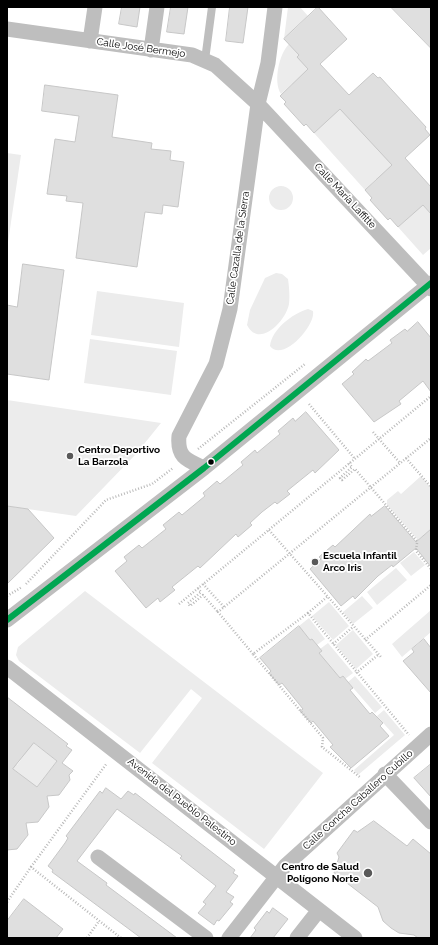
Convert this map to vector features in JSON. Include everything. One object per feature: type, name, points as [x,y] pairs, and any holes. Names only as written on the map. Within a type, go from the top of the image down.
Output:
[{"type":"street","points":[[90,41],[95,7]]},
{"type":"street","points":[[151,50],[157,7]]},
{"type":"street","name":"Calle Cazalla de la Sierra","points":[[185,459],[178,447],[179,436],[216,364],[230,309],[258,104],[268,62],[275,7]]},
{"type":"street","name":"Calle José Bermejo","points":[[7,29],[192,55],[215,65],[258,104]]},
{"type":"street","name":"Calle María Laffitte","points":[[258,104],[430,286]]},
{"type":"street","points":[[7,620],[204,468],[430,286]]},
{"type":"street","points":[[185,459],[204,468]]},
{"type":"street","name":"Avenida del Pueblo Palestino","points":[[7,667],[281,871],[319,910],[355,938]]},
{"type":"street","name":"Calle Concha Caballero Cubillo","points":[[229,938],[281,871],[385,774],[431,734]]},
{"type":"street","points":[[385,774],[431,822]]},
{"type":"street","points":[[98,857],[206,938]]},
{"type":"street","points":[[297,938],[319,910]]},
{"type":"lane","points":[[204,60],[212,7]]},
{"type":"path","points":[[7,596],[25,585],[106,500],[152,484],[307,362]]},
{"type":"path","points":[[179,604],[431,396]]},
{"type":"path","points":[[310,404],[354,459]]},
{"type":"path","points":[[373,432],[400,463]]},
{"type":"path","points":[[218,612],[431,438]]},
{"type":"path","points":[[406,458],[431,487]]},
{"type":"path","points":[[349,463],[352,467],[340,478],[342,480],[355,469],[417,542],[416,551],[431,570]]},
{"type":"path","points":[[269,530],[353,627],[378,655],[382,657]]},
{"type":"path","points":[[203,584],[224,607]]},
{"type":"path","points":[[365,640],[431,585]]},
{"type":"path","points":[[198,588],[201,592],[188,603],[190,606],[204,595],[323,738],[322,747],[361,778],[366,773]]},
{"type":"path","points":[[253,654],[327,597]]},
{"type":"path","points":[[308,613],[356,673],[409,735],[404,740]]},
{"type":"path","points":[[333,644],[353,627]]},
{"type":"path","points":[[356,673],[378,655]]},
{"type":"path","points":[[7,902],[109,761]]},
{"type":"path","points":[[31,867],[121,938]]},
{"type":"path","points":[[87,938],[99,921]]},
{"type":"shaded area","points":[[288,7],[300,7],[308,16],[284,39]]},
{"type":"shaded area","points":[[289,44],[313,70],[299,92],[292,84],[281,94],[277,83],[278,68],[282,54]]},
{"type":"shaded area","points":[[339,104],[396,166],[383,187],[376,179],[365,190],[314,133]]},
{"type":"shaded area","points":[[7,153],[21,155],[7,249]]},
{"type":"shaded area","points":[[281,186],[289,190],[293,198],[289,206],[281,210],[273,206],[269,198],[273,190]]},
{"type":"shaded area","points":[[420,202],[431,214],[431,248],[423,255],[398,227],[410,216]]},
{"type":"shaded area","points":[[276,273],[282,274],[288,279],[289,304],[287,311],[278,324],[271,330],[258,334],[252,332],[247,325],[250,310],[265,278]]},
{"type":"shaded area","points":[[97,291],[184,303],[179,347],[91,335]]},
{"type":"shaded area","points":[[308,309],[313,311],[313,318],[304,333],[297,340],[282,350],[275,350],[270,346],[279,328],[289,318]]},
{"type":"shaded area","points":[[90,339],[177,351],[171,395],[84,383]]},
{"type":"shaded area","name":"Centro Deportivo La Barzola","points":[[7,400],[161,423],[136,454],[76,516],[7,506]]},
{"type":"shaded area","points":[[421,476],[431,488],[431,529],[418,540],[387,505],[387,500],[398,491],[401,494]]},
{"type":"shaded area","points":[[414,552],[425,565],[411,576],[400,563]]},
{"type":"shaded area","points":[[396,568],[407,580],[377,605],[367,592]]},
{"type":"shaded area","points":[[85,591],[323,773],[264,849],[152,763],[202,698],[191,689],[140,753],[19,661],[16,655],[18,647]]},
{"type":"shaded area","points":[[362,596],[373,608],[353,624],[343,612]]},
{"type":"shaded area","points":[[329,602],[349,626],[333,640],[312,616]]},
{"type":"shaded area","points":[[431,610],[431,632],[402,657],[392,644]]},
{"type":"shaded area","points":[[309,618],[325,639],[317,645],[312,639],[310,640],[299,626]]},
{"type":"shaded area","points":[[353,630],[373,654],[356,669],[336,645]]},
{"type":"shaded area","points":[[328,643],[353,673],[345,679],[343,676],[340,678],[319,653],[322,651],[320,649]]},
{"type":"shaded area","points":[[355,676],[382,707],[375,713],[348,682]]},
{"type":"shaded area","points":[[384,710],[405,735],[358,775],[354,770],[394,735],[377,716]]},
{"type":"shaded area","points":[[7,723],[57,761],[7,825],[30,782],[15,770],[11,775],[11,761],[17,765],[28,750]]},
{"type":"building","points":[[122,7],[140,7],[137,27],[119,24]]},
{"type":"building","points":[[171,7],[188,7],[184,34],[167,32]]},
{"type":"building","points":[[230,7],[248,7],[243,43],[226,41]]},
{"type":"building","points":[[318,7],[347,39],[320,64],[349,95],[373,73],[378,78],[380,77],[426,127],[425,129],[430,135],[405,158],[431,187],[431,214],[423,205],[398,227],[390,218],[388,220],[370,200],[372,198],[365,190],[392,165],[340,109],[314,133],[306,124],[304,126],[284,104],[286,102],[280,96],[308,69],[297,57],[299,55],[284,39]]},
{"type":"building","points":[[391,7],[431,7],[431,48]]},
{"type":"building","points":[[45,85],[118,95],[112,137],[152,143],[151,149],[171,151],[170,160],[184,162],[178,207],[163,205],[162,214],[145,212],[137,267],[76,258],[83,203],[66,201],[67,196],[47,194],[55,139],[75,142],[79,116],[42,111]]},
{"type":"building","points":[[23,264],[64,270],[49,380],[7,374],[7,305],[17,307]]},
{"type":"building","points":[[418,322],[431,338],[431,392],[423,381],[399,401],[401,404],[374,422],[342,384],[354,374],[352,372],[366,359],[368,361],[392,343],[390,340],[405,329],[407,331]]},
{"type":"building","points":[[306,412],[339,450],[315,473],[313,470],[287,491],[290,494],[277,504],[275,502],[262,512],[250,523],[252,525],[238,537],[236,534],[200,568],[198,566],[172,587],[175,590],[160,602],[158,598],[146,608],[115,571],[127,561],[124,557],[139,545],[142,548],[166,529],[163,525],[179,512],[182,515],[205,496],[203,493],[217,481],[220,484],[243,465],[241,462],[255,450],[257,453],[280,434],[278,431],[293,418],[295,421]]},
{"type":"building","points":[[7,506],[28,509],[54,538],[7,584]]},
{"type":"building","points":[[385,506],[416,542],[431,529],[431,567],[416,548],[393,567],[392,565],[378,576],[355,599],[353,596],[341,606],[310,569],[321,559],[319,557],[333,545],[335,547],[370,514],[371,516]]},
{"type":"building","points":[[299,626],[310,640],[312,639],[322,651],[319,653],[340,678],[343,676],[353,688],[350,690],[370,714],[372,712],[383,723],[380,726],[389,736],[351,768],[330,747],[333,745],[313,721],[311,723],[300,711],[303,709],[282,683],[279,685],[269,673],[271,671],[260,658]]},
{"type":"building","points":[[424,639],[431,648],[431,693],[403,661],[414,652],[412,649]]},
{"type":"building","points":[[7,697],[68,744],[66,746],[72,750],[62,763],[73,771],[69,775],[70,780],[59,795],[47,796],[49,807],[38,822],[26,823],[28,835],[17,849],[7,850]],"holes":[[[34,743],[57,761],[37,787],[13,769]]]},
{"type":"building","points":[[431,764],[431,797],[414,778]]},
{"type":"building","points":[[106,788],[121,799],[128,791],[134,795],[135,793],[235,870],[233,873],[238,876],[226,892],[234,897],[230,902],[233,904],[219,921],[217,920],[214,925],[198,913],[206,904],[203,902],[216,886],[180,858],[182,856],[117,809],[77,861],[107,883],[106,885],[177,938],[141,938],[52,872],[53,870],[48,866],[68,838],[66,836],[100,791],[102,793]]},
{"type":"building","name":"Centro de Salud Polígono Norte","points":[[374,821],[407,846],[413,839],[431,854],[431,938],[418,938],[414,935],[399,933],[391,928],[383,921],[378,907],[334,873],[339,857],[337,853],[354,830],[357,832]]},
{"type":"building","points":[[24,899],[63,929],[56,938],[7,938],[7,921]]},
{"type":"building","points":[[273,908],[288,919],[273,938],[250,938],[256,930],[254,928],[267,911],[269,913]]},
{"type":"transit line","points":[[7,620],[204,468],[431,283]]},
{"type":"place","name":"Centro Deportivo La Barzola","points":[[70,456]]},
{"type":"place","name":"Escuela Infantil Arco Iris","points":[[315,562]]},
{"type":"place","name":"Centro de Salud Polígono Norte","points":[[368,873]]}]
